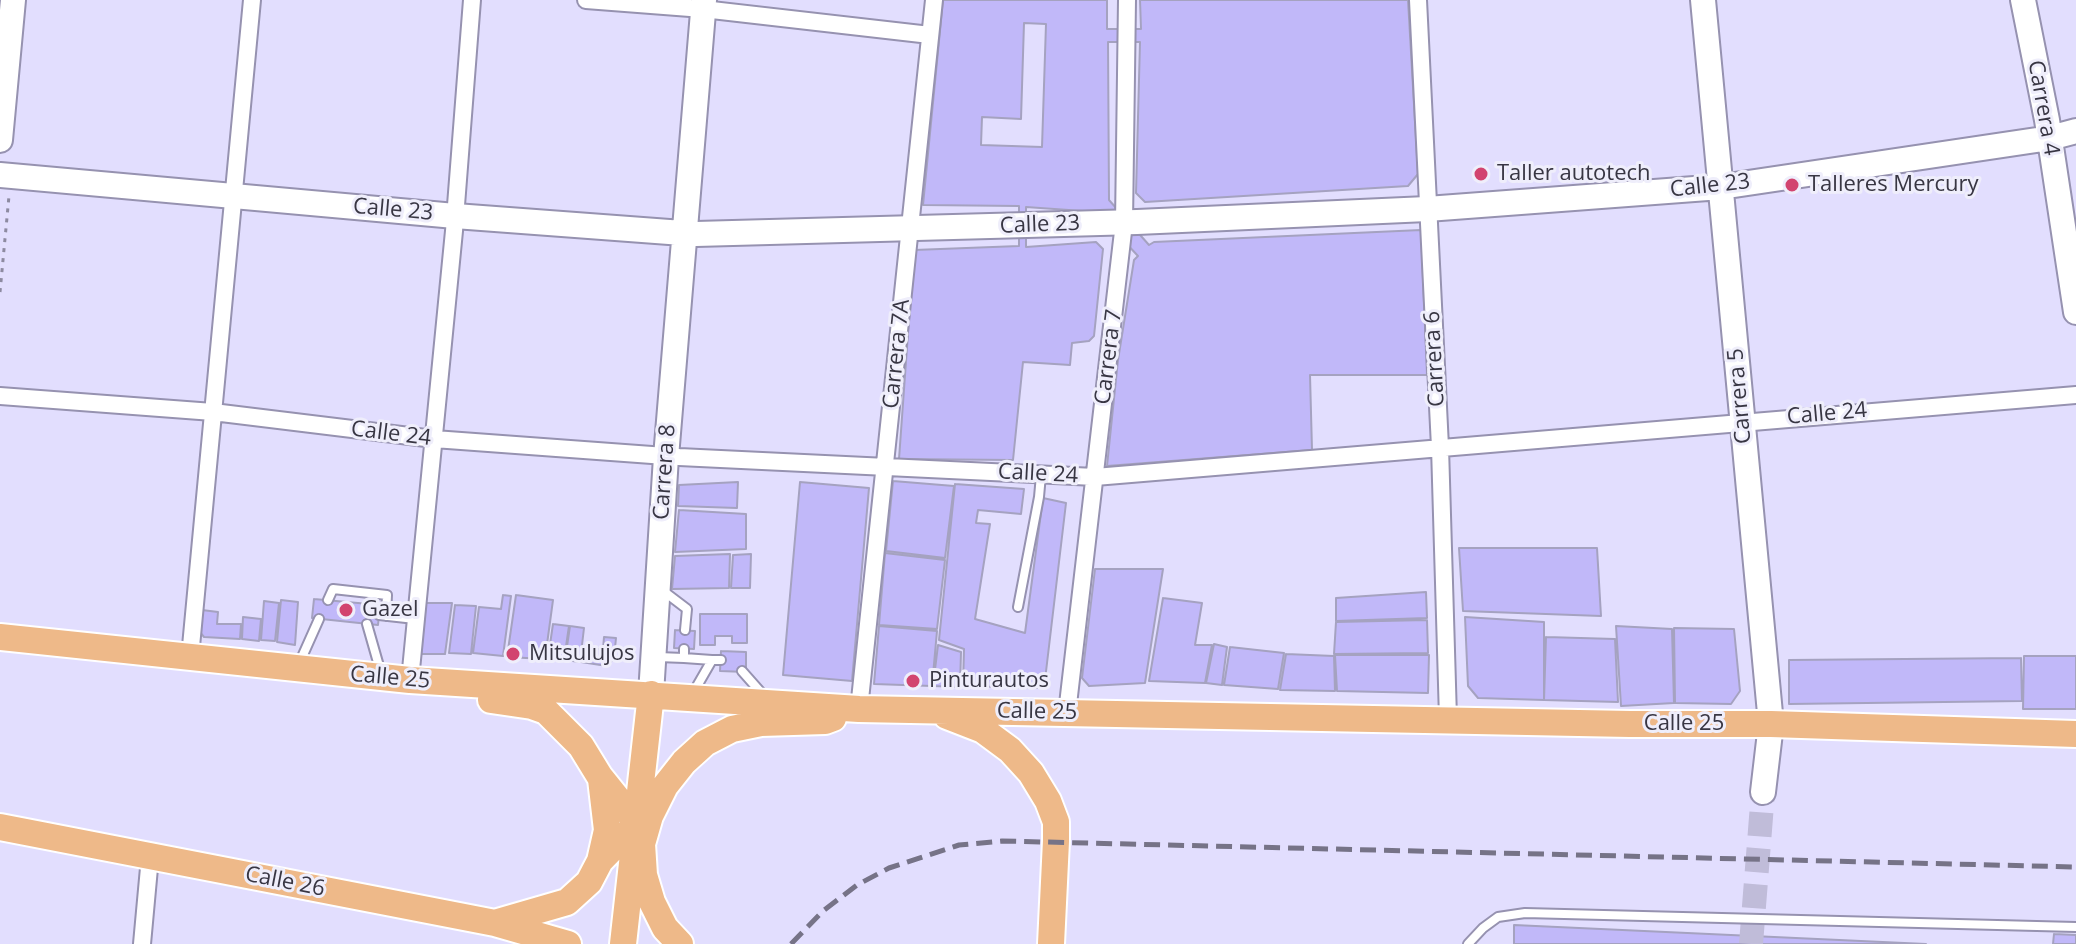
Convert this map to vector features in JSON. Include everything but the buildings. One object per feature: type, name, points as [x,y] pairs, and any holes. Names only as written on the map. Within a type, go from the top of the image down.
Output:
[{"type":"main road","points":[[0,140],[13,0]]},
{"type":"main road","name":"Carrera 5","points":[[1703,0],[1771,724],[1763,792]]},
{"type":"main road","name":"Carrera 4","points":[[2023,0],[2050,138],[2076,312]]},
{"type":"main road","name":"Carrera 8","points":[[623,944],[651,694],[666,457],[704,5]]},
{"type":"main road","name":"Calle 23","points":[[5,182],[233,196],[686,234],[910,229],[1427,209],[1721,187],[2050,138],[2076,131]]},
{"type":"main road","name":"Calle 25","points":[[0,637],[382,678],[859,709],[1771,724],[2076,734]]},
{"type":"main road","points":[[410,680],[463,696],[532,706],[546,711],[581,746],[600,777],[637,823],[600,861]]},
{"type":"main road","points":[[680,944],[665,928],[652,902],[644,875],[642,844],[650,816],[665,786],[684,762],[705,743],[732,729],[761,723],[825,721],[859,709]]},
{"type":"main road","points":[[921,709],[958,718],[983,730],[1010,750],[1031,773],[1048,801],[1056,822],[1051,944]]},
{"type":"main road","points":[[495,923],[567,902],[589,882],[600,861],[607,830],[600,777]]},
{"type":"main road","name":"Calle 26","points":[[0,827],[495,923],[568,944]]},
{"type":"main road","points":[[495,923],[539,944]]},
{"type":"street","points":[[190,657],[252,0]]},
{"type":"street","points":[[410,680],[455,216],[472,0]]},
{"type":"street","points":[[586,0],[704,5],[930,35]]},
{"type":"street","name":"Carrera 7A","points":[[859,709],[934,0]]},
{"type":"street","name":"Carrera 7","points":[[1067,713],[1124,223],[1127,0]]},
{"type":"street","name":"Carrera 6","points":[[1418,0],[1440,447],[1448,718]]},
{"type":"street","name":"Calle 24","points":[[0,396],[213,412],[434,439],[666,457],[1095,477],[2076,395]]},
{"type":"street","points":[[142,944],[150,857]]},
{"type":"lane","points":[[1018,607],[1041,474]]},
{"type":"lane","points":[[658,587],[687,609],[685,630]]},
{"type":"lane","points":[[328,600],[333,589],[387,595],[383,616],[415,619]]},
{"type":"lane","points":[[297,669],[319,619]]},
{"type":"lane","points":[[367,624],[382,678]]},
{"type":"lane","points":[[654,657],[684,653],[716,660],[690,698]]},
{"type":"lane","points":[[742,671],[768,701]]},
{"type":"lane","points":[[1468,944],[1498,917],[1525,913],[2076,927]]},
{"type":"path","points":[[0,292],[5,182]]},
{"type":"tunnel","points":[[1751,944],[1763,792]]},
{"type":"railway","points":[[791,944],[823,911],[857,885],[889,868],[959,845],[1002,841],[2076,867]]},
{"type":"place","name":"Taller autotech","points":[[1481,174]]},
{"type":"place","name":"Talleres Mercury","points":[[1792,185]]},
{"type":"place","name":"Gazel","points":[[346,610]]},
{"type":"place","name":"Mitsulujos","points":[[513,654]]},
{"type":"place","name":"Pinturautos","points":[[913,681]]}]
